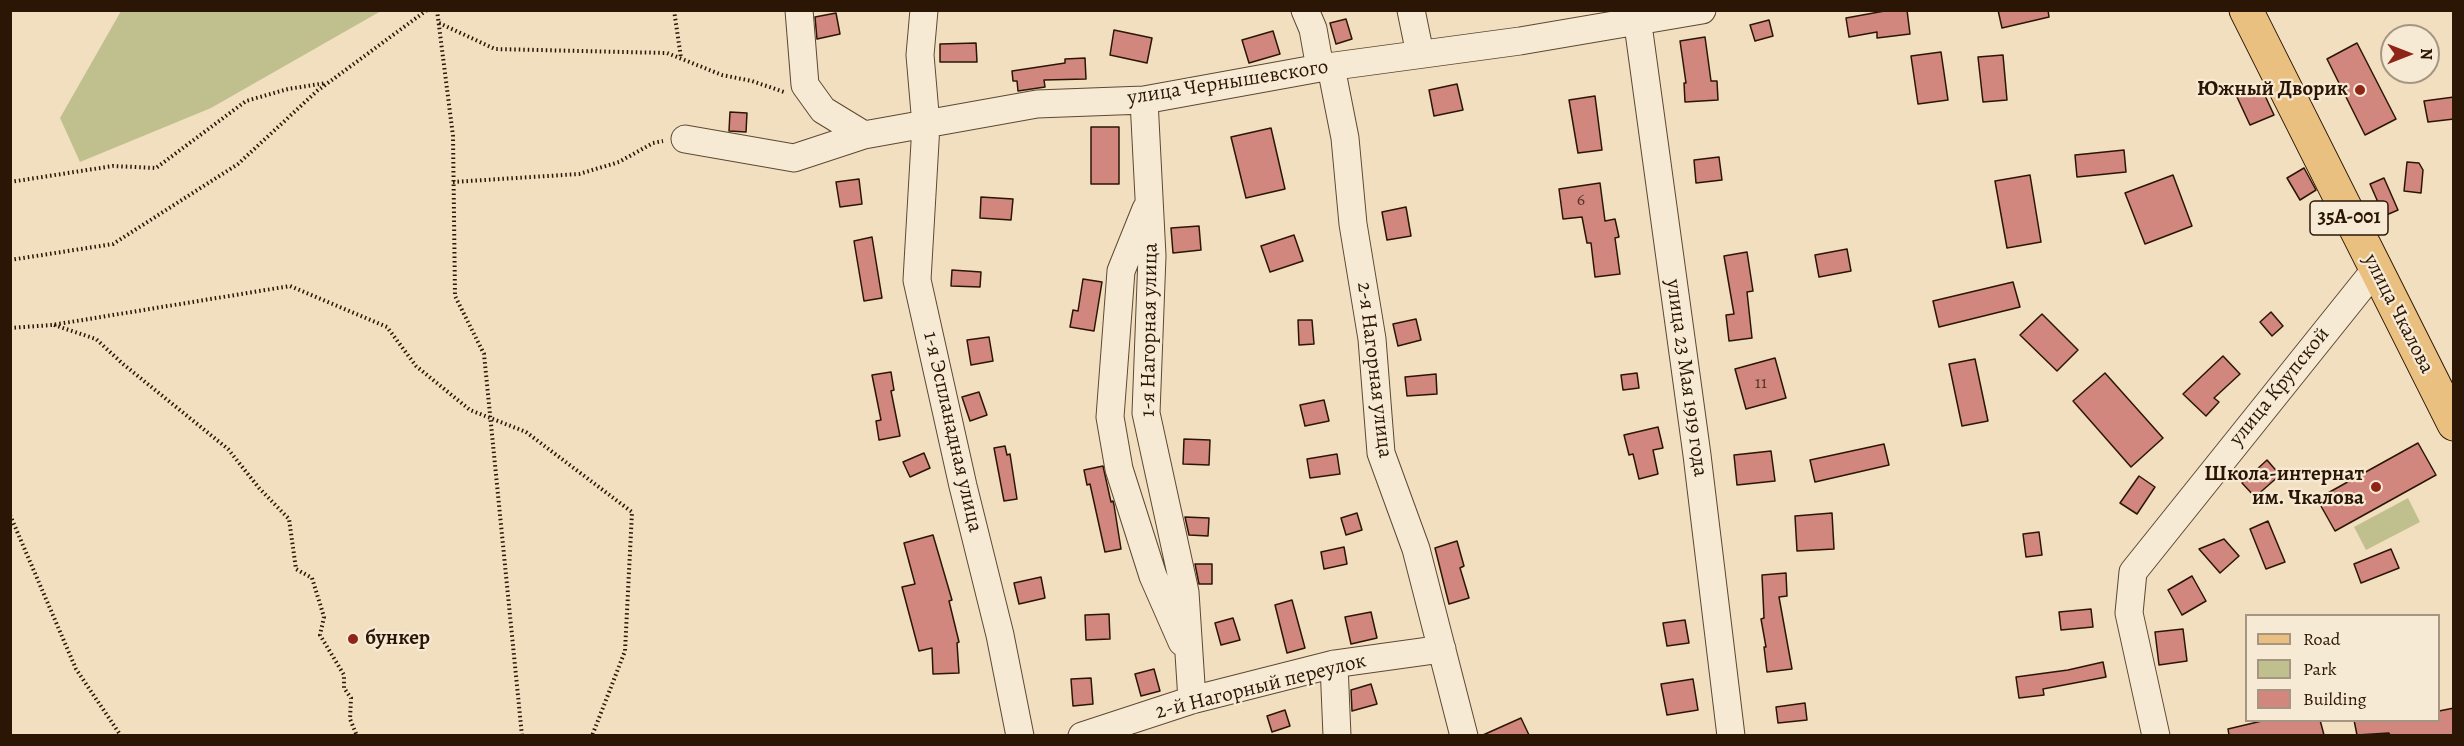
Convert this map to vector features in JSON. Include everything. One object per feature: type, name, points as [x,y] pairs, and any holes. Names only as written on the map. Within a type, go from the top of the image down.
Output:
[{"type":"main road","name":"улица Чкалова","points":[[2246,10],[2379,265],[2454,399]]},
{"type":"main road","name":"улица Чкалова","points":[[2259,10],[2454,424]]},
{"type":"street","points":[[799,10],[805,85],[823,110],[864,135]]},
{"type":"street","name":"1-я Эспланадная улица","points":[[924,10],[920,55],[926,125],[917,280],[963,486],[1000,635],[1020,735]]},
{"type":"street","name":"2-я Нагорная улица","points":[[1305,10],[1326,67],[1345,138],[1353,224],[1372,339],[1381,453],[1416,549],[1464,735]]},
{"type":"street","points":[[1411,10],[1420,54]]},
{"type":"street","name":"улица Чернышевского","points":[[685,139],[794,158],[864,135],[1037,105],[1144,100],[1326,67],[1520,41],[1636,16],[1702,10]]},
{"type":"street","name":"улица 23 Мая 1919 года","points":[[1636,16],[1697,455],[1731,735]]},
{"type":"street","name":"1-я Нагорная улица","points":[[1144,100],[1152,256],[1146,413],[1185,592],[1192,700]]},
{"type":"street","points":[[1149,203],[1121,272],[1110,417],[1119,469],[1153,576],[1190,659]]},
{"type":"street","name":"улица Крупской","points":[[2156,735],[2129,613],[2133,572],[2379,265]]},
{"type":"street","name":"2-й Нагорный переулок","points":[[1082,735],[1192,700],[1334,664],[1442,649]]},
{"type":"street","points":[[1334,664],[1337,735]]},
{"type":"path","points":[[10,260],[113,244],[238,164],[328,83],[427,10]]},
{"type":"path","points":[[437,10],[453,136],[455,296],[484,354],[522,735]]},
{"type":"path","points":[[674,10],[682,59]]},
{"type":"path","points":[[439,23],[495,49],[667,53],[722,75],[752,81],[819,104]]},
{"type":"path","points":[[10,182],[113,166],[156,168],[246,101],[288,89],[328,83]]},
{"type":"path","points":[[453,182],[579,174],[619,162],[652,143],[685,139]]},
{"type":"path","points":[[10,328],[52,325],[290,286],[387,327],[416,366],[470,410],[526,432],[632,512],[625,651],[592,735]]},
{"type":"path","points":[[52,325],[96,339],[123,364],[228,449],[259,488],[289,519],[296,569],[312,578],[324,618],[321,634],[344,675],[344,688],[351,698],[350,719],[357,735]]},
{"type":"path","points":[[10,515],[76,669],[121,735]]},
{"type":"green space","points":[[121,11],[381,11],[211,108],[80,162],[60,118]]},
{"type":"green space","points":[[2408,498],[2420,522],[2366,550],[2354,527]]},
{"type":"building","points":[[1890,10],[1907,10],[1910,34],[1877,38],[1877,32],[1849,37],[1846,18]]},
{"type":"building","points":[[1998,10],[2048,10],[2049,17],[2002,28]]},
{"type":"building","points":[[836,13],[840,34],[817,39],[815,17]]},
{"type":"building","points":[[1346,19],[1352,39],[1336,44],[1330,23]]},
{"type":"building","points":[[1769,20],[1773,36],[1755,41],[1750,25]]},
{"type":"building","points":[[1114,30],[1152,38],[1147,63],[1110,55]]},
{"type":"building","points":[[1273,31],[1280,54],[1249,63],[1242,40]]},
{"type":"building","points":[[1705,37],[1711,81],[1717,81],[1718,100],[1685,102],[1684,83],[1686,83],[1680,41]]},
{"type":"building","points":[[976,43],[977,62],[940,62],[940,44]]},
{"type":"building","points":[[2357,43],[2396,119],[2365,135],[2327,59]]},
{"type":"building","points":[[1941,52],[1948,100],[1918,104],[1911,56]]},
{"type":"building","points":[[2003,55],[2007,100],[1983,102],[1978,57]]},
{"type":"building","points":[[1085,58],[1086,79],[1044,80],[1045,87],[1018,91],[1017,81],[1013,81],[1012,71],[1065,63],[1065,59]]},
{"type":"building","points":[[1457,84],[1463,110],[1434,116],[1429,90]]},
{"type":"building","points":[[2261,87],[2274,115],[2250,125],[2237,97]]},
{"type":"building","points":[[1595,96],[1602,150],[1578,153],[1569,100]]},
{"type":"building","points":[[2454,97],[2454,119],[2428,122],[2424,101]]},
{"type":"building","points":[[730,112],[747,113],[746,132],[729,131]]},
{"type":"building","points":[[1091,127],[1119,127],[1119,184],[1091,184]]},
{"type":"building","points":[[1271,128],[1285,189],[1246,198],[1231,137]]},
{"type":"building","points":[[2124,150],[2126,172],[2077,177],[2075,155]]},
{"type":"building","points":[[1719,157],[1722,180],[1696,183],[1694,160]]},
{"type":"building","points":[[2407,162],[2419,163],[2423,170],[2421,193],[2404,191]]},
{"type":"building","points":[[2304,168],[2316,190],[2300,200],[2287,178]]},
{"type":"building","points":[[2030,175],[2041,242],[2007,248],[1995,181]]},
{"type":"building","points":[[2173,175],[2192,226],[2145,244],[2125,193]]},
{"type":"building","points":[[2384,178],[2398,210],[2384,216],[2370,184]]},
{"type":"building","points":[[859,179],[862,204],[840,207],[836,182]]},
{"type":"building","points":[[1600,183],[1605,221],[1615,219],[1619,237],[1615,238],[1620,274],[1595,277],[1591,243],[1587,243],[1582,217],[1563,219],[1559,189]]},
{"type":"building","points":[[981,197],[1013,199],[1011,220],[980,218]]},
{"type":"building","points":[[1406,207],[1411,236],[1387,240],[1382,212]]},
{"type":"building","points":[[1199,226],[1201,250],[1173,253],[1171,228]]},
{"type":"building","points":[[1294,235],[1303,261],[1270,272],[1261,246]]},
{"type":"building","points":[[872,237],[882,298],[864,301],[854,241]]},
{"type":"building","points":[[1847,249],[1851,271],[1819,277],[1815,255]]},
{"type":"building","points":[[1747,252],[1753,291],[1747,292],[1752,338],[1729,341],[1726,315],[1734,314],[1724,256]]},
{"type":"building","points":[[952,270],[981,272],[980,287],[951,286]]},
{"type":"building","points":[[1083,279],[1102,282],[1094,331],[1070,327],[1073,310],[1078,311]]},
{"type":"building","points":[[2013,282],[2020,307],[1939,327],[1933,301]]},
{"type":"building","points":[[2271,312],[2283,326],[2272,336],[2260,322]]},
{"type":"building","points":[[2042,314],[2078,350],[2057,371],[2020,335]]},
{"type":"building","points":[[1416,319],[1421,340],[1398,346],[1393,324]]},
{"type":"building","points":[[1298,320],[1312,320],[1314,344],[1299,345]]},
{"type":"building","points":[[989,337],[993,361],[971,365],[967,340]]},
{"type":"building","points":[[2223,356],[2240,374],[2214,398],[2219,402],[2206,416],[2183,394]]},
{"type":"building","points":[[1775,358],[1786,398],[1746,409],[1735,369]]},
{"type":"building","points":[[1975,359],[1988,421],[1962,426],[1949,364]]},
{"type":"building","points":[[891,372],[894,390],[891,391],[900,436],[879,440],[876,421],[881,420],[872,375]]},
{"type":"building","points":[[1637,373],[1639,388],[1623,390],[1621,375]]},
{"type":"building","points":[[2105,373],[2163,438],[2131,467],[2073,401]]},
{"type":"building","points":[[1436,374],[1437,394],[1407,396],[1405,377]]},
{"type":"building","points":[[979,392],[987,415],[970,421],[962,397]]},
{"type":"building","points":[[1324,400],[1329,421],[1305,426],[1300,405]]},
{"type":"building","points":[[1658,427],[1663,448],[1653,450],[1658,474],[1639,479],[1633,454],[1629,455],[1624,435]]},
{"type":"building","points":[[1184,439],[1210,440],[1209,465],[1183,464]]},
{"type":"building","name":"Школа-интернат им. Чкалова","points":[[2418,443],[2436,475],[2335,531],[2317,499]]},
{"type":"building","points":[[1884,444],[1889,465],[1815,482],[1810,460]]},
{"type":"building","points":[[1005,446],[1007,455],[1010,454],[1017,499],[1004,501],[994,448]]},
{"type":"building","points":[[1771,451],[1775,481],[1737,485],[1734,455]]},
{"type":"building","points":[[924,453],[930,468],[910,477],[903,462]]},
{"type":"building","points":[[1337,454],[1340,474],[1310,478],[1307,459]]},
{"type":"building","points":[[2267,460],[2280,475],[2255,497],[2242,483]]},
{"type":"building","points":[[1103,466],[1111,502],[1113,501],[1114,505],[1121,549],[1105,552],[1090,484],[1087,485],[1084,470]]},
{"type":"building","points":[[2139,476],[2155,487],[2137,514],[2120,503]]},
{"type":"building","points":[[1357,513],[1362,530],[1346,535],[1341,518]]},
{"type":"building","points":[[1832,513],[1834,549],[1797,551],[1795,516]]},
{"type":"building","points":[[1185,517],[1209,518],[1208,536],[1189,535]]},
{"type":"building","points":[[2268,521],[2285,562],[2266,569],[2250,529]]},
{"type":"building","points":[[2039,532],[2042,555],[2026,557],[2023,534]]},
{"type":"building","points":[[933,535],[952,600],[949,601],[959,642],[957,643],[959,673],[933,674],[932,648],[919,651],[902,587],[915,584],[904,543]]},
{"type":"building","points":[[2224,539],[2239,556],[2220,573],[2199,549]]},
{"type":"building","points":[[1457,541],[1464,566],[1460,568],[1469,598],[1449,604],[1435,548]]},
{"type":"building","points":[[1344,547],[1347,564],[1324,569],[1321,552]]},
{"type":"building","points":[[2391,549],[2399,568],[2361,583],[2354,564]]},
{"type":"building","points":[[1195,564],[1212,564],[1212,584],[1199,584]]},
{"type":"building","points":[[1786,573],[1787,596],[1779,597],[1792,669],[1767,672],[1764,647],[1766,647],[1761,619],[1764,618],[1762,575]]},
{"type":"building","points":[[2192,576],[2206,601],[2182,615],[2168,590]]},
{"type":"building","points":[[1041,577],[1045,598],[1019,604],[1014,583]]},
{"type":"building","points":[[1292,600],[1305,648],[1287,653],[1275,605]]},
{"type":"building","points":[[2091,609],[2093,627],[2061,630],[2059,612]]},
{"type":"building","points":[[1371,612],[1377,638],[1351,644],[1345,617]]},
{"type":"building","points":[[1109,614],[1110,639],[1086,640],[1085,615]]},
{"type":"building","points":[[1233,618],[1240,640],[1221,645],[1215,623]]},
{"type":"building","points":[[1685,620],[1689,643],[1667,646],[1663,623]]},
{"type":"building","points":[[2183,629],[2187,661],[2159,665],[2155,632]]},
{"type":"building","points":[[2103,662],[2106,677],[2043,689],[2044,695],[2019,698],[2016,677],[2068,670]]},
{"type":"building","points":[[1154,669],[1160,691],[1141,696],[1135,674]]},
{"type":"building","points":[[1091,678],[1093,704],[1073,706],[1071,679]]},
{"type":"building","points":[[1693,679],[1698,710],[1667,715],[1661,684]]},
{"type":"building","points":[[1371,684],[1377,704],[1352,711],[1351,690]]},
{"type":"building","points":[[1805,703],[1807,720],[1778,723],[1776,707]]},
{"type":"building","points":[[2454,708],[2454,735],[2390,735],[2389,733],[2357,735],[2354,722],[2440,722],[2440,711]]},
{"type":"building","points":[[1285,710],[1290,726],[1272,732],[1267,716]]},
{"type":"building","points":[[1521,718],[1529,735],[1483,735]]},
{"type":"building","points":[[2258,722],[2321,722],[2324,735],[2229,735],[2228,729]]},
{"type":"place","name":"Южный Дворик","points":[[2360,90]]},
{"type":"place","name":"Школа-интернат им. Чкалова","points":[[2376,487]]},
{"type":"place","name":"бункер","points":[[353,639]]}]
